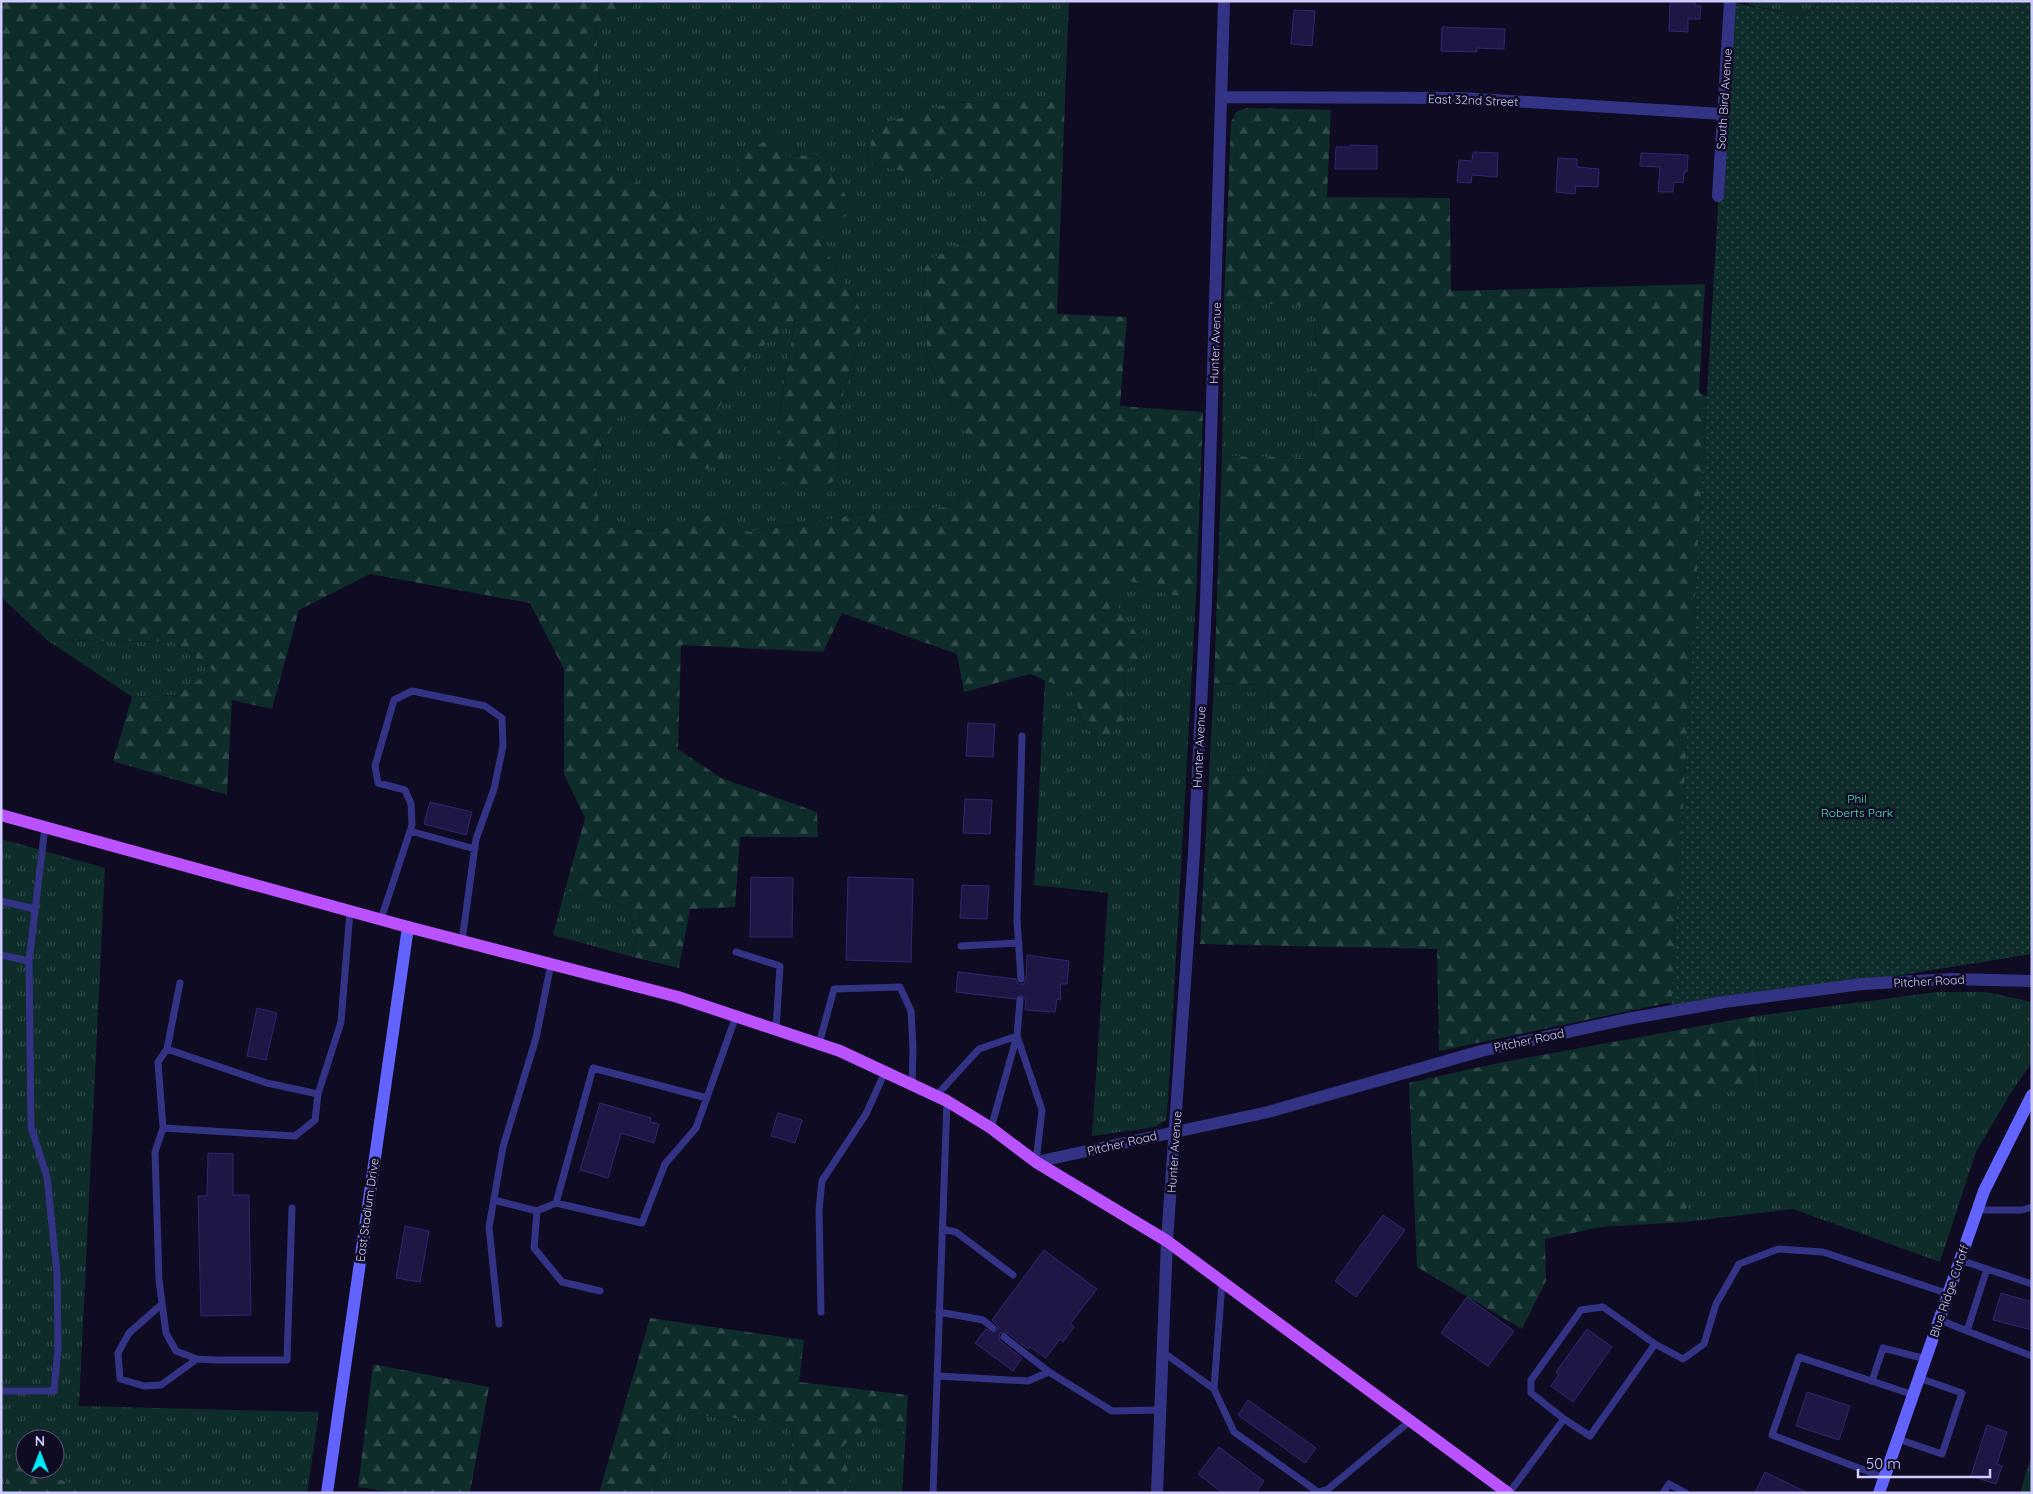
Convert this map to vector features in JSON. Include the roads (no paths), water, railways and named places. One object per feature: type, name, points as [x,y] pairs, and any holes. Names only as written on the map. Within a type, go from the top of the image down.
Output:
[{"type":"main road","points":[[1,815],[408,927],[678,997],[840,1051],[941,1098],[991,1128],[1036,1162],[1167,1241],[1508,1493]]},
{"type":"main road","name":"East Stadium Drive","points":[[327,1493],[408,927]]},
{"type":"main road","name":"Blue Ridge Cutoff","points":[[1880,1493],[1984,1191],[2032,1095]]},
{"type":"street","name":"Hunter Avenue","points":[[1157,1493],[1167,1241],[1194,853],[1206,603],[1224,1]]},
{"type":"street","name":"South Bird Avenue","points":[[1718,196],[1730,1]]},
{"type":"street","name":"East 32nd Street","points":[[1222,97],[1461,98],[1723,114]]},
{"type":"street","name":"Pitcher Road","points":[[1036,1162],[1268,1112],[1481,1051],[1627,1019],[1724,1002],[1862,984],[1952,978],[2032,981]]},
{"type":"lane","points":[[381,919],[412,825],[410,804],[405,790],[378,783],[375,766],[394,700],[412,691],[485,706],[502,718],[503,746],[494,788],[475,848],[462,941]]},
{"type":"lane","points":[[1021,979],[1017,920],[1022,736]]},
{"type":"lane","points":[[1,1391],[54,1391],[58,1348],[57,1273],[48,1177],[31,1127],[29,961],[45,827]]},
{"type":"lane","points":[[410,831],[475,848]]},
{"type":"lane","points":[[1,901],[35,909]]},
{"type":"lane","points":[[163,1128],[295,1136],[315,1120],[318,1094],[341,1022],[350,911]]},
{"type":"lane","points":[[961,946],[1019,943]]},
{"type":"lane","points":[[736,952],[780,966],[776,1029]]},
{"type":"lane","points":[[1,955],[29,961]]},
{"type":"lane","points":[[500,1324],[489,1227],[503,1147],[536,1038],[551,964]]},
{"type":"lane","points":[[180,983],[167,1050],[158,1062],[163,1128],[155,1152],[159,1280],[166,1333],[176,1351],[197,1358],[218,1360],[287,1360],[292,1208]]},
{"type":"lane","points":[[819,1044],[834,989],[900,986],[911,1011],[912,1084]]},
{"type":"lane","points":[[991,1128],[1017,1036],[1020,1000]]},
{"type":"lane","points":[[494,1200],[537,1211],[556,1203],[642,1224],[665,1164],[696,1128],[736,1016]]},
{"type":"lane","points":[[933,1493],[942,1229],[941,1098],[979,1049],[1017,1036]]},
{"type":"lane","points":[[1017,1036],[1042,1110],[1036,1162]]},
{"type":"lane","points":[[167,1050],[267,1082],[318,1094]]},
{"type":"lane","points":[[556,1203],[593,1068],[707,1098]]},
{"type":"lane","points":[[821,1312],[818,1210],[822,1181],[866,1114],[885,1072]]},
{"type":"lane","points":[[1978,1210],[2022,1210],[2032,1207]]},
{"type":"lane","points":[[537,1211],[534,1248],[562,1282],[600,1291]]},
{"type":"lane","points":[[942,1229],[956,1232],[1013,1275]]},
{"type":"lane","points":[[1655,1344],[1590,1436],[1564,1419],[1531,1393],[1531,1380],[1581,1310],[1603,1307],[1655,1344],[1683,1358],[1704,1344],[1716,1304],[1739,1264],[1778,1249],[1823,1252],[1948,1294]]},
{"type":"lane","points":[[1960,1260],[2032,1284]]},
{"type":"lane","points":[[1967,1331],[1987,1269]]},
{"type":"lane","points":[[1222,1282],[1214,1389],[1234,1432],[1318,1492],[1327,1490],[1410,1421]]},
{"type":"lane","points":[[162,1304],[129,1333],[118,1353],[120,1379],[144,1386],[161,1384],[197,1358]]},
{"type":"lane","points":[[939,1312],[982,1320],[993,1328]]},
{"type":"lane","points":[[1940,1320],[2032,1356]]},
{"type":"lane","points":[[1004,1337],[1049,1372],[1112,1410],[1160,1410]]},
{"type":"lane","points":[[1872,1381],[1883,1348],[1926,1359]]},
{"type":"lane","points":[[1162,1352],[1214,1389]]},
{"type":"lane","points":[[1885,1478],[1772,1435],[1799,1357],[1914,1395]]},
{"type":"lane","points":[[937,1376],[1028,1381],[1049,1372]]},
{"type":"lane","points":[[1898,1439],[1942,1454],[1962,1392],[1919,1378]]},
{"type":"lane","points":[[1508,1493],[1564,1419]]},
{"type":"lane","points":[[1663,1493],[1669,1484],[1686,1493]]},
{"type":"park label","name":"Phil Roberts Park","points":[[1857,805]]}]
